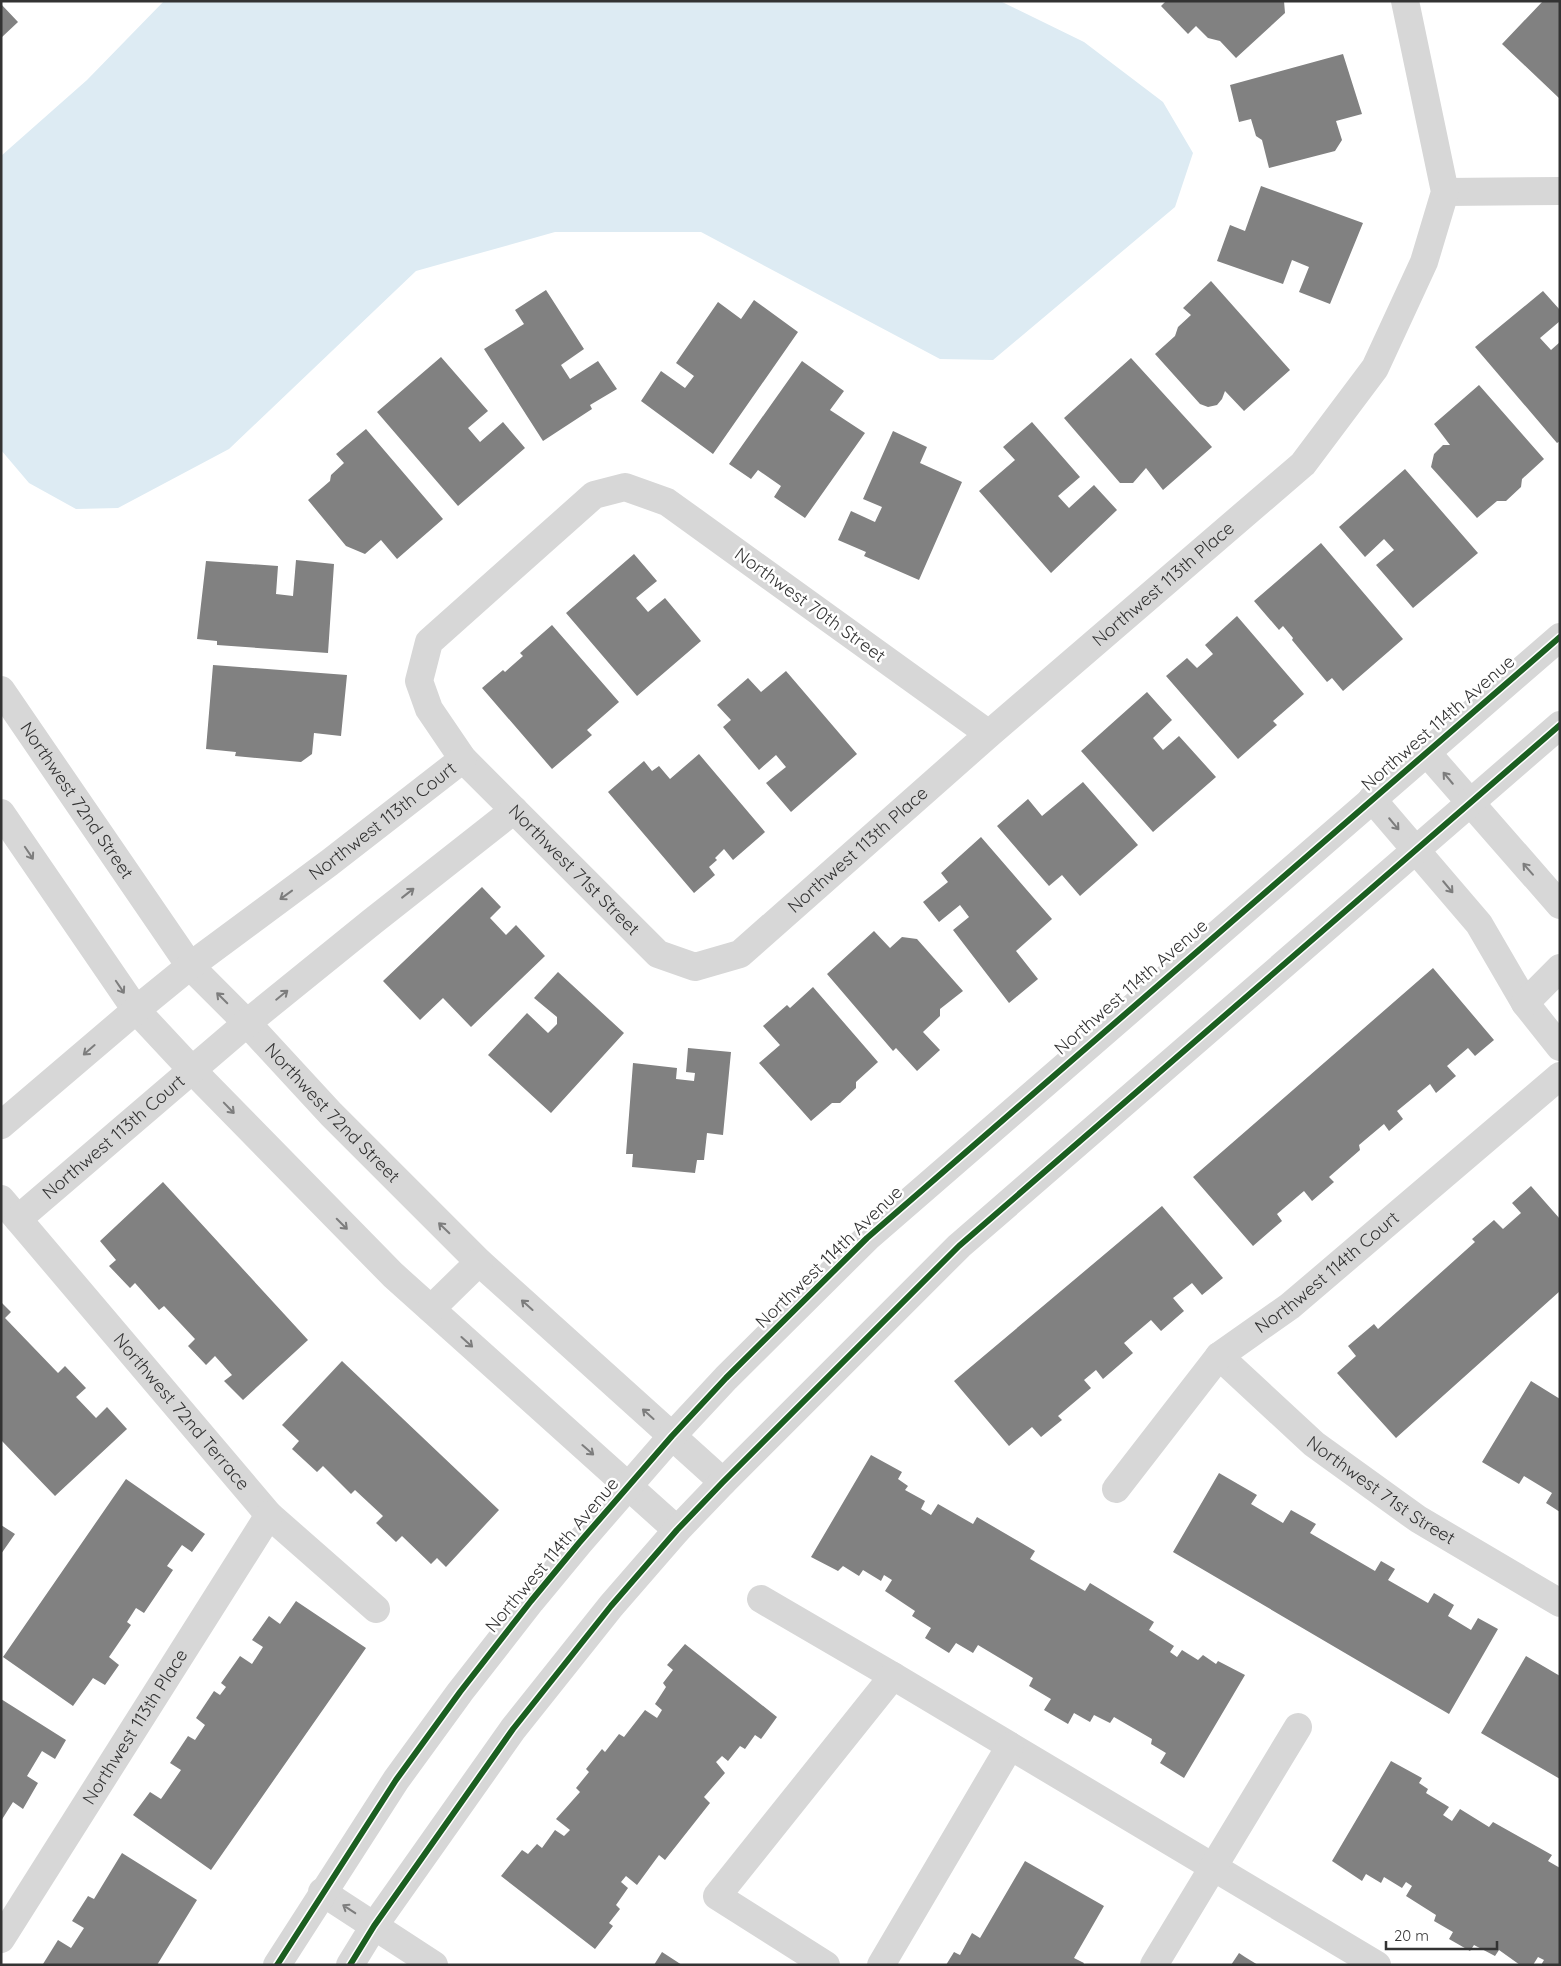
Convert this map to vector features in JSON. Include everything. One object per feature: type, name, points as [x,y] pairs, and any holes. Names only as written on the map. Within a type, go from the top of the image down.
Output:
[{"type":"street","points":[[1405,1],[1445,192],[1560,191]]},
{"type":"street","name":"Northwest 113th Place","points":[[695,967],[740,954],[988,734],[1303,464],[1375,368],[1424,262],[1445,192]]},
{"type":"street","name":"Northwest 70th Street","points":[[625,487],[667,502],[988,734]]},
{"type":"street","name":"Northwest 113th Court","points":[[1,1124],[190,966],[329,863],[463,759],[429,709],[419,681],[429,642],[594,495],[625,487]]},
{"type":"street","name":"Northwest 114th Avenue","points":[[288,1961],[322,1892],[396,1780],[460,1692],[531,1602],[628,1486],[726,1378],[867,1238],[1560,638]]},
{"type":"street","name":"Northwest 72nd Street","points":[[1,690],[190,966],[247,1023],[331,1114],[479,1262],[723,1482]]},
{"type":"street","points":[[350,1965],[374,1926],[513,1729],[611,1606],[677,1530],[723,1482],[959,1246],[1560,725]]},
{"type":"street","points":[[1427,753],[1560,905]]},
{"type":"street","name":"Northwest 71st Street","points":[[463,759],[658,954],[695,967]]},
{"type":"street","points":[[1372,799],[1479,924],[1525,1003],[1560,1047]]},
{"type":"street","name":"Northwest 113th Court","points":[[10,1209],[192,1070],[373,921],[514,810]]},
{"type":"street","points":[[1,813],[136,1010],[192,1070],[372,1254],[677,1530]]},
{"type":"street","points":[[1525,1003],[1560,968]]},
{"type":"street","name":"Northwest 114th Court","points":[[1116,1489],[1220,1356],[1290,1306],[1560,1076]]},
{"type":"street","name":"Northwest 72nd Terrace","points":[[10,1209],[269,1515],[376,1609]]},
{"type":"street","points":[[431,1309],[479,1262]]},
{"type":"street","name":"Northwest 71st Street","points":[[1220,1356],[1322,1450],[1418,1519],[1560,1603]]},
{"type":"street","name":"Northwest 113th Place","points":[[1,1939],[269,1515]]},
{"type":"street","points":[[761,1599],[1378,1965]]},
{"type":"street","points":[[826,1965],[717,1896],[893,1676]]},
{"type":"street","points":[[1154,1965],[1298,1727]]},
{"type":"street","points":[[881,1965],[1010,1746]]},
{"type":"street","points":[[322,1892],[434,1965]]},
{"type":"shaded area","points":[[164,1],[1000,1],[1084,42],[1163,102],[1193,153],[1175,207],[993,360],[940,359],[701,232],[555,232],[416,271],[229,449],[118,508],[76,509],[29,483],[1,450],[1,156],[87,80]]},
{"type":"building","points":[[1166,1],[1284,1],[1285,13],[1236,58],[1220,41],[1208,38],[1196,26],[1188,34],[1161,6]]},
{"type":"building","points":[[1543,1],[1560,1],[1560,99],[1502,44]]},
{"type":"building","points":[[1,4],[18,22],[1,38]]},
{"type":"building","points":[[1343,54],[1362,114],[1336,121],[1342,140],[1335,151],[1269,168],[1262,140],[1256,136],[1251,119],[1239,122],[1230,85]]},
{"type":"building","points":[[1261,186],[1363,223],[1330,304],[1299,292],[1309,267],[1292,260],[1283,284],[1217,261],[1230,225],[1245,231]]},
{"type":"building","points":[[1211,281],[1290,370],[1244,411],[1225,391],[1217,405],[1208,407],[1200,404],[1155,354],[1175,336],[1178,327],[1191,315],[1183,308]]},
{"type":"building","points":[[546,290],[584,349],[561,365],[570,379],[598,361],[617,389],[590,405],[592,409],[543,441],[484,349],[524,324],[515,310]]},
{"type":"building","points":[[1543,291],[1560,310],[1560,321],[1540,338],[1551,350],[1560,342],[1560,441],[1557,443],[1475,347]]},
{"type":"building","points":[[754,300],[798,332],[713,454],[641,401],[661,371],[685,388],[694,376],[676,363],[718,302],[741,319]]},
{"type":"building","points":[[441,357],[488,411],[468,428],[480,442],[503,422],[525,448],[458,506],[377,412]]},
{"type":"building","points":[[1131,358],[1212,447],[1163,490],[1146,468],[1133,483],[1120,483],[1064,418]]},
{"type":"building","points":[[802,361],[844,391],[830,410],[865,433],[805,518],[774,497],[781,486],[758,470],[751,479],[729,464]]},
{"type":"building","points":[[1479,385],[1544,459],[1522,479],[1521,487],[1506,501],[1497,501],[1477,518],[1431,467],[1434,454],[1443,445],[1450,445],[1434,424]]},
{"type":"building","points":[[1032,422],[1080,477],[1058,496],[1069,508],[1094,485],[1117,510],[1051,573],[979,491],[1015,460],[1003,447]]},
{"type":"building","points":[[366,429],[443,519],[397,559],[381,540],[365,554],[346,546],[308,500],[330,481],[331,475],[344,463],[336,454]]},
{"type":"building","points":[[893,431],[927,447],[920,463],[962,482],[919,580],[864,556],[866,552],[838,540],[851,511],[875,522],[882,507],[863,499]]},
{"type":"building","points":[[1405,469],[1478,553],[1413,608],[1376,565],[1394,550],[1384,539],[1365,557],[1339,527]]},
{"type":"building","points":[[1321,543],[1403,639],[1343,691],[1332,678],[1327,682],[1292,640],[1293,638],[1283,626],[1279,630],[1254,601]]},
{"type":"building","points":[[634,554],[657,581],[636,598],[648,612],[665,598],[701,641],[637,696],[566,613]]},
{"type":"building","points":[[296,560],[334,564],[328,653],[217,645],[217,641],[197,639],[206,561],[278,566],[276,594],[293,596]]},
{"type":"building","points":[[1237,616],[1304,694],[1273,721],[1277,725],[1238,759],[1166,676],[1187,658],[1197,668],[1213,654],[1205,645]]},
{"type":"building","points":[[552,625],[619,702],[587,730],[592,735],[552,769],[482,688],[503,670],[505,672],[523,656],[520,653]]},
{"type":"building","points":[[213,665],[347,675],[341,736],[314,733],[312,754],[301,762],[235,756],[236,752],[206,749]]},
{"type":"building","points":[[786,671],[857,754],[791,812],[766,783],[786,767],[776,755],[759,770],[723,727],[731,720],[717,705],[748,678],[761,692]]},
{"type":"building","points":[[1147,692],[1172,720],[1153,738],[1163,750],[1179,736],[1216,777],[1153,832],[1081,751]]},
{"type":"building","points":[[699,754],[765,832],[733,860],[724,849],[715,858],[717,860],[709,867],[715,875],[694,893],[608,792],[644,761],[652,771],[659,766],[670,779]]},
{"type":"building","points":[[1083,782],[1138,845],[1080,896],[1062,875],[1049,886],[997,826],[1028,799],[1042,816]]},
{"type":"building","points":[[981,837],[1052,919],[1016,951],[1038,979],[1009,1003],[953,930],[969,917],[960,905],[939,922],[923,902],[948,882],[941,873]]},
{"type":"building","points":[[482,887],[501,907],[490,918],[506,935],[516,925],[545,956],[471,1027],[443,998],[420,1020],[383,981]]},
{"type":"building","points":[[874,931],[890,948],[902,937],[917,939],[963,991],[940,1009],[940,1016],[923,1032],[940,1050],[917,1071],[896,1048],[893,1051],[827,974]]},
{"type":"building","points":[[1433,968],[1494,1040],[1475,1056],[1468,1048],[1447,1066],[1456,1076],[1436,1093],[1430,1084],[1397,1111],[1403,1119],[1389,1131],[1384,1124],[1359,1145],[1360,1150],[1329,1177],[1334,1182],[1312,1201],[1304,1191],[1277,1214],[1282,1221],[1253,1246],[1193,1177]]},
{"type":"building","points":[[558,972],[624,1033],[551,1113],[488,1055],[527,1013],[548,1033],[557,1024],[557,1017],[534,998]]},
{"type":"building","points":[[813,987],[878,1062],[856,1082],[856,1088],[840,1103],[832,1103],[811,1121],[759,1063],[780,1045],[763,1026],[787,1005],[790,1008]]},
{"type":"building","points":[[688,1048],[731,1052],[723,1135],[707,1133],[704,1160],[697,1160],[695,1173],[632,1167],[633,1154],[626,1154],[633,1063],[677,1068],[676,1079],[694,1081],[695,1073],[686,1072]]},
{"type":"building","points":[[163,1182],[308,1340],[243,1400],[224,1381],[232,1375],[215,1356],[206,1365],[188,1346],[195,1339],[164,1306],[159,1310],[135,1283],[130,1288],[109,1266],[116,1260],[100,1241]]},
{"type":"building","points":[[1531,1186],[1560,1219],[1560,1291],[1396,1438],[1337,1373],[1356,1356],[1348,1346],[1374,1324],[1378,1329],[1475,1242],[1472,1239],[1494,1220],[1503,1229],[1521,1213],[1512,1203]]},
{"type":"building","points":[[1162,1206],[1223,1278],[1202,1295],[1192,1283],[1173,1298],[1184,1311],[1161,1331],[1151,1320],[1124,1343],[1133,1353],[1103,1379],[1096,1370],[1084,1380],[1091,1388],[1058,1416],[1062,1420],[1041,1437],[1032,1427],[1009,1446],[954,1381]]},
{"type":"building","points":[[1,1302],[11,1312],[5,1318],[58,1373],[65,1366],[86,1388],[76,1397],[96,1418],[107,1407],[127,1429],[55,1496],[1,1440]]},
{"type":"building","points":[[342,1361],[499,1510],[446,1567],[437,1558],[431,1564],[402,1536],[396,1542],[376,1523],[383,1516],[355,1490],[351,1494],[323,1466],[317,1472],[292,1449],[299,1441],[282,1425]]},
{"type":"building","points":[[1531,1381],[1560,1399],[1560,1512],[1546,1503],[1552,1493],[1524,1476],[1519,1484],[1482,1462]]},
{"type":"building","points":[[871,1455],[902,1472],[898,1479],[908,1486],[905,1490],[925,1501],[921,1509],[931,1515],[938,1504],[973,1524],[977,1517],[1035,1551],[1030,1559],[1085,1591],[1090,1583],[1154,1622],[1149,1630],[1174,1646],[1170,1652],[1177,1657],[1182,1650],[1198,1660],[1203,1655],[1216,1664],[1218,1661],[1245,1675],[1184,1778],[1160,1763],[1166,1753],[1151,1744],[1152,1739],[1114,1717],[1110,1723],[1094,1715],[1090,1722],[1074,1713],[1068,1724],[1044,1710],[1051,1699],[1029,1686],[1033,1678],[978,1645],[973,1653],[956,1643],[949,1653],[925,1638],[931,1628],[912,1616],[915,1611],[885,1591],[892,1580],[884,1575],[881,1581],[863,1570],[859,1576],[843,1566],[838,1571],[811,1557]]},
{"type":"building","points":[[1219,1473],[1257,1495],[1251,1504],[1283,1523],[1291,1510],[1316,1524],[1310,1533],[1375,1571],[1381,1561],[1395,1569],[1388,1580],[1428,1603],[1434,1593],[1454,1605],[1448,1616],[1471,1630],[1478,1618],[1498,1629],[1449,1714],[1173,1552]]},
{"type":"building","points":[[126,1479],[205,1534],[192,1552],[182,1545],[167,1566],[173,1570],[144,1613],[136,1608],[127,1622],[131,1625],[109,1657],[119,1665],[105,1685],[93,1678],[73,1706],[3,1657]]},
{"type":"building","points":[[1,1525],[15,1534],[1,1554]]},
{"type":"building","points":[[296,1601],[366,1648],[211,1870],[133,1815],[150,1792],[161,1799],[181,1770],[170,1763],[188,1736],[195,1740],[205,1725],[196,1718],[214,1691],[220,1695],[226,1687],[221,1683],[240,1656],[252,1664],[263,1647],[252,1640],[269,1616],[280,1624]]},
{"type":"building","points":[[685,1644],[777,1717],[761,1739],[755,1735],[745,1749],[740,1746],[728,1761],[722,1756],[716,1762],[725,1773],[704,1797],[710,1803],[665,1860],[659,1855],[637,1885],[626,1876],[621,1882],[628,1888],[616,1905],[620,1909],[609,1923],[613,1926],[595,1949],[501,1876],[522,1850],[528,1854],[537,1844],[542,1848],[555,1830],[564,1836],[570,1830],[556,1819],[580,1792],[576,1788],[589,1772],[586,1769],[602,1749],[605,1752],[619,1734],[624,1737],[645,1710],[657,1718],[662,1710],[655,1704],[666,1687],[663,1683],[673,1670],[667,1665]]},
{"type":"building","points":[[1526,1656],[1560,1676],[1560,1779],[1481,1733]]},
{"type":"building","points":[[1,1699],[66,1740],[55,1759],[42,1751],[27,1776],[38,1783],[23,1809],[13,1802],[1,1821]]},
{"type":"building","points":[[1391,1761],[1422,1778],[1419,1783],[1428,1789],[1426,1793],[1449,1807],[1443,1815],[1452,1821],[1460,1809],[1489,1827],[1493,1822],[1552,1855],[1548,1861],[1560,1868],[1560,1965],[1541,1965],[1544,1960],[1538,1957],[1533,1965],[1520,1965],[1499,1950],[1495,1956],[1474,1945],[1470,1951],[1449,1939],[1453,1932],[1434,1921],[1436,1915],[1406,1896],[1412,1886],[1406,1882],[1402,1888],[1384,1877],[1381,1883],[1366,1874],[1362,1881],[1332,1861]]},
{"type":"building","points":[[122,1853],[197,1900],[157,1965],[43,1964],[58,1940],[71,1948],[84,1928],[72,1921],[88,1896],[94,1899]]},
{"type":"building","points":[[1025,1861],[1104,1906],[1074,1958],[1084,1963],[1083,1965],[946,1965],[954,1952],[960,1955],[972,1933],[980,1938]]},
{"type":"building","points":[[662,1952],[682,1965],[654,1965]]},
{"type":"building","points":[[1239,1953],[1245,1957],[1258,1965],[1231,1965]]},
{"type":"cycle path","points":[[277,1965],[396,1780],[460,1692],[579,1543],[672,1436],[726,1378],[867,1238],[1560,637]]},
{"type":"cycle path","points":[[350,1965],[374,1926],[513,1729],[611,1606],[677,1530],[723,1482],[959,1246],[1560,725]]}]
